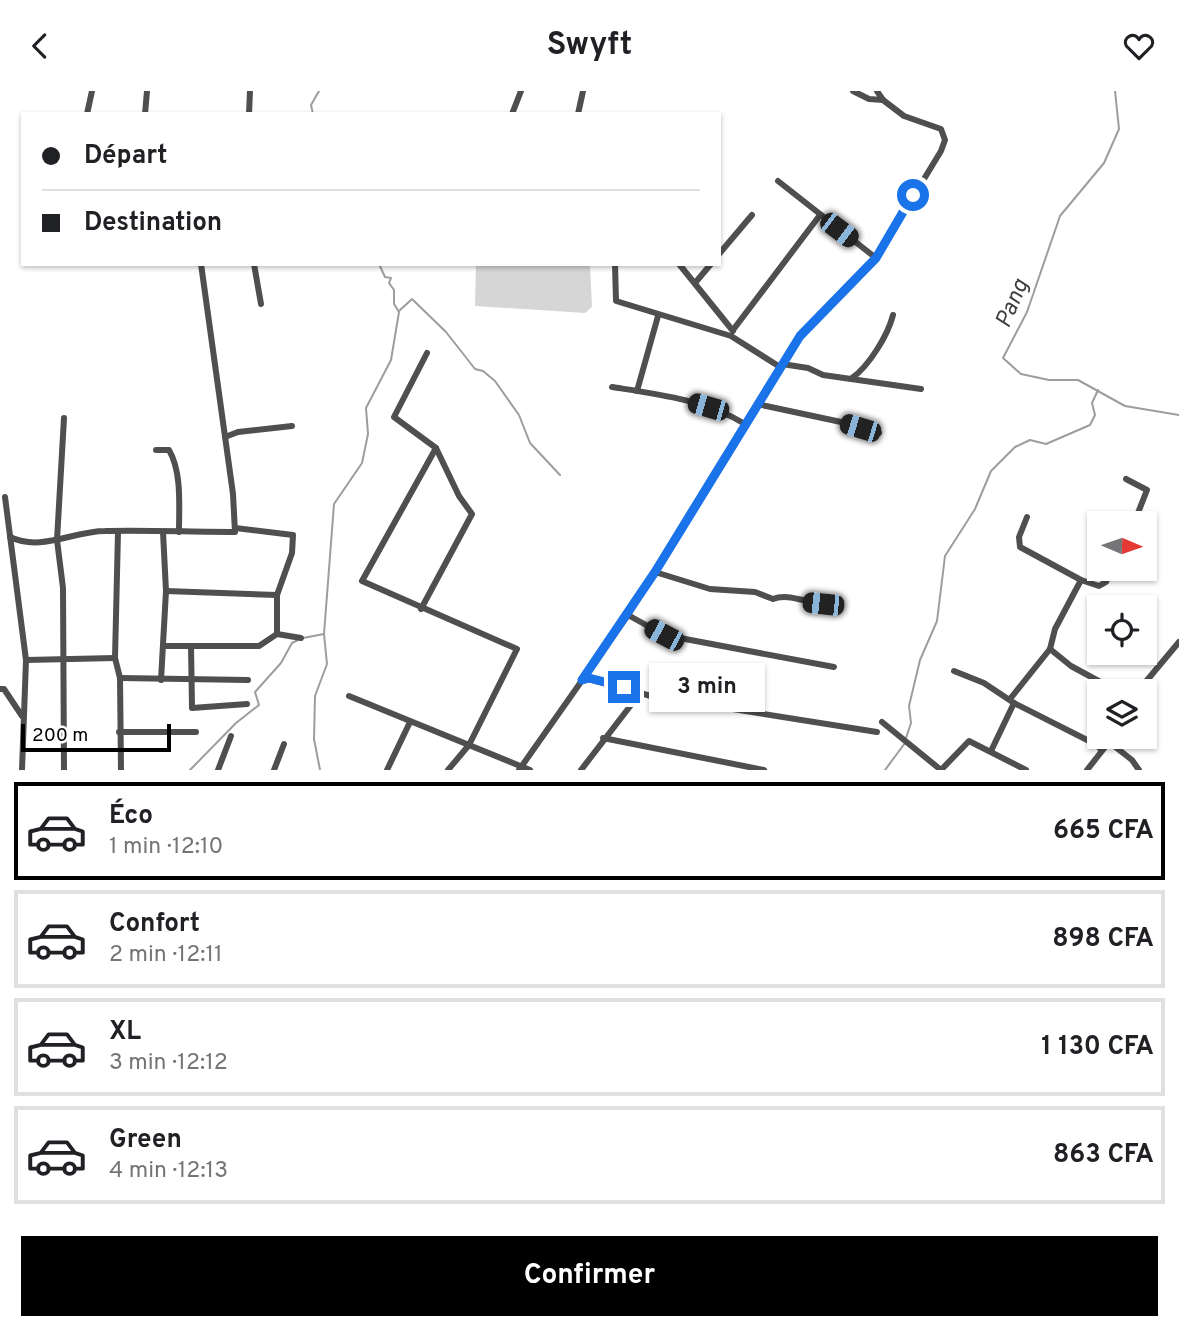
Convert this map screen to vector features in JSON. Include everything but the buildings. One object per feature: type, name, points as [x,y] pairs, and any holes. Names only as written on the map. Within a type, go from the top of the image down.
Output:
[{"type":"street","points":[[87,112],[92,91]]},
{"type":"street","points":[[145,112],[148,91]]},
{"type":"street","points":[[249,112],[250,91]]},
{"type":"street","points":[[513,112],[521,91]]},
{"type":"street","points":[[578,112],[583,91]]},
{"type":"street","points":[[853,91],[869,99],[883,100]]},
{"type":"street","points":[[520,768],[628,615],[800,336],[876,258],[945,140],[937,126],[910,119],[883,100],[877,91]]},
{"type":"street","points":[[778,181],[876,258]]},
{"type":"street","points":[[721,252],[752,215]]},
{"type":"street","points":[[732,333],[820,215]]},
{"type":"street","points":[[10,537],[28,543],[57,541],[99,531],[235,532],[201,266]]},
{"type":"street","points":[[254,266],[261,304]]},
{"type":"street","points":[[615,266],[616,301],[658,316],[732,333],[781,365],[808,368],[823,375],[921,389]]},
{"type":"street","points":[[681,266],[732,333]]},
{"type":"street","points":[[695,283],[709,266]]},
{"type":"street","points":[[852,378],[890,330],[893,315]]},
{"type":"street","points":[[637,391],[658,316]]},
{"type":"street","points":[[421,609],[472,514],[459,496],[436,448],[394,417],[427,353]]},
{"type":"street","points":[[612,387],[727,412],[745,424]]},
{"type":"street","points":[[757,404],[879,433]]},
{"type":"street","points":[[64,418],[57,541],[62,588],[64,770]]},
{"type":"street","points":[[225,437],[238,432],[292,426]]},
{"type":"street","points":[[436,448],[362,581],[517,649],[469,745],[448,770]]},
{"type":"street","points":[[156,450],[172,453],[177,473],[179,532]]},
{"type":"street","points":[[1126,479],[1147,490],[1139,511]]},
{"type":"street","points":[[5,498],[26,660],[22,770]]},
{"type":"street","points":[[1027,517],[1019,537],[1020,547],[1081,580],[1099,586],[1106,581]]},
{"type":"street","points":[[234,528],[293,535],[292,553],[277,595],[277,634]]},
{"type":"street","points":[[118,532],[115,657],[120,678],[121,770]]},
{"type":"street","points":[[161,680],[166,591],[163,532]]},
{"type":"street","points":[[655,572],[710,589],[755,592],[773,599],[781,596],[807,602],[832,602]]},
{"type":"street","points":[[991,751],[1012,701],[1044,653],[1050,649],[1055,629],[1081,580]]},
{"type":"street","points":[[166,591],[277,595]]},
{"type":"street","points":[[628,615],[664,635],[834,667]]},
{"type":"street","points":[[165,646],[259,646],[277,634],[301,638]]},
{"type":"street","points":[[1148,679],[1179,642]]},
{"type":"street","points":[[191,646],[192,708],[247,704]]},
{"type":"street","points":[[1050,649],[1071,666],[1095,679]]},
{"type":"street","points":[[26,660],[115,657]]},
{"type":"street","points":[[954,671],[984,683],[1012,701],[1097,745],[1101,750],[1087,770]]},
{"type":"street","points":[[120,678],[247,680]]},
{"type":"street","points":[[582,680],[589,678],[641,692],[877,732]]},
{"type":"street","points":[[0,689],[5,689],[23,717]]},
{"type":"street","points":[[582,770],[603,738],[641,692]]},
{"type":"street","points":[[349,696],[530,770]]},
{"type":"street","points":[[387,770],[410,722]]},
{"type":"street","points":[[882,722],[941,770],[969,741],[1026,770]]},
{"type":"street","points":[[119,732],[196,732]]},
{"type":"street","points":[[218,770],[231,736]]},
{"type":"street","points":[[603,738],[764,770]]},
{"type":"street","points":[[274,770],[284,744]]},
{"type":"street","points":[[1120,749],[1139,770]]},
{"type":"shaded area","points":[[476,266],[590,266],[592,307],[585,313],[475,306]]},
{"type":"waterway","points":[[313,112],[311,105],[319,91]]},
{"type":"waterway","name":"Pang","points":[[1115,91],[1119,129],[1104,163],[1060,216],[1027,312],[1003,358],[1021,374],[1049,380],[1078,380],[1125,406],[1179,415]]},
{"type":"waterway","points":[[320,770],[314,739],[315,696],[327,664],[324,634],[334,504],[362,463],[368,434],[366,408],[391,360],[399,312],[394,304],[394,290],[389,283],[391,278],[385,277],[380,266]]},
{"type":"waterway","points":[[399,311],[412,299],[446,332],[475,369],[483,371],[495,381],[519,415],[530,443],[560,475]]},
{"type":"waterway","points":[[906,738],[911,723],[909,706],[920,660],[937,621],[945,556],[975,509],[991,471],[1015,447],[1030,440],[1046,444],[1090,425],[1095,415],[1092,403],[1098,390]]},
{"type":"waterway","points":[[303,638],[324,634]]},
{"type":"waterway","points":[[190,770],[236,723],[259,705],[255,692],[281,663],[292,643],[298,640]]},
{"type":"waterway","points":[[885,770],[905,743]]},
{"type":"route","points":[[624,687],[589,678],[582,680],[628,615],[800,336],[876,258],[913,195]]}]
